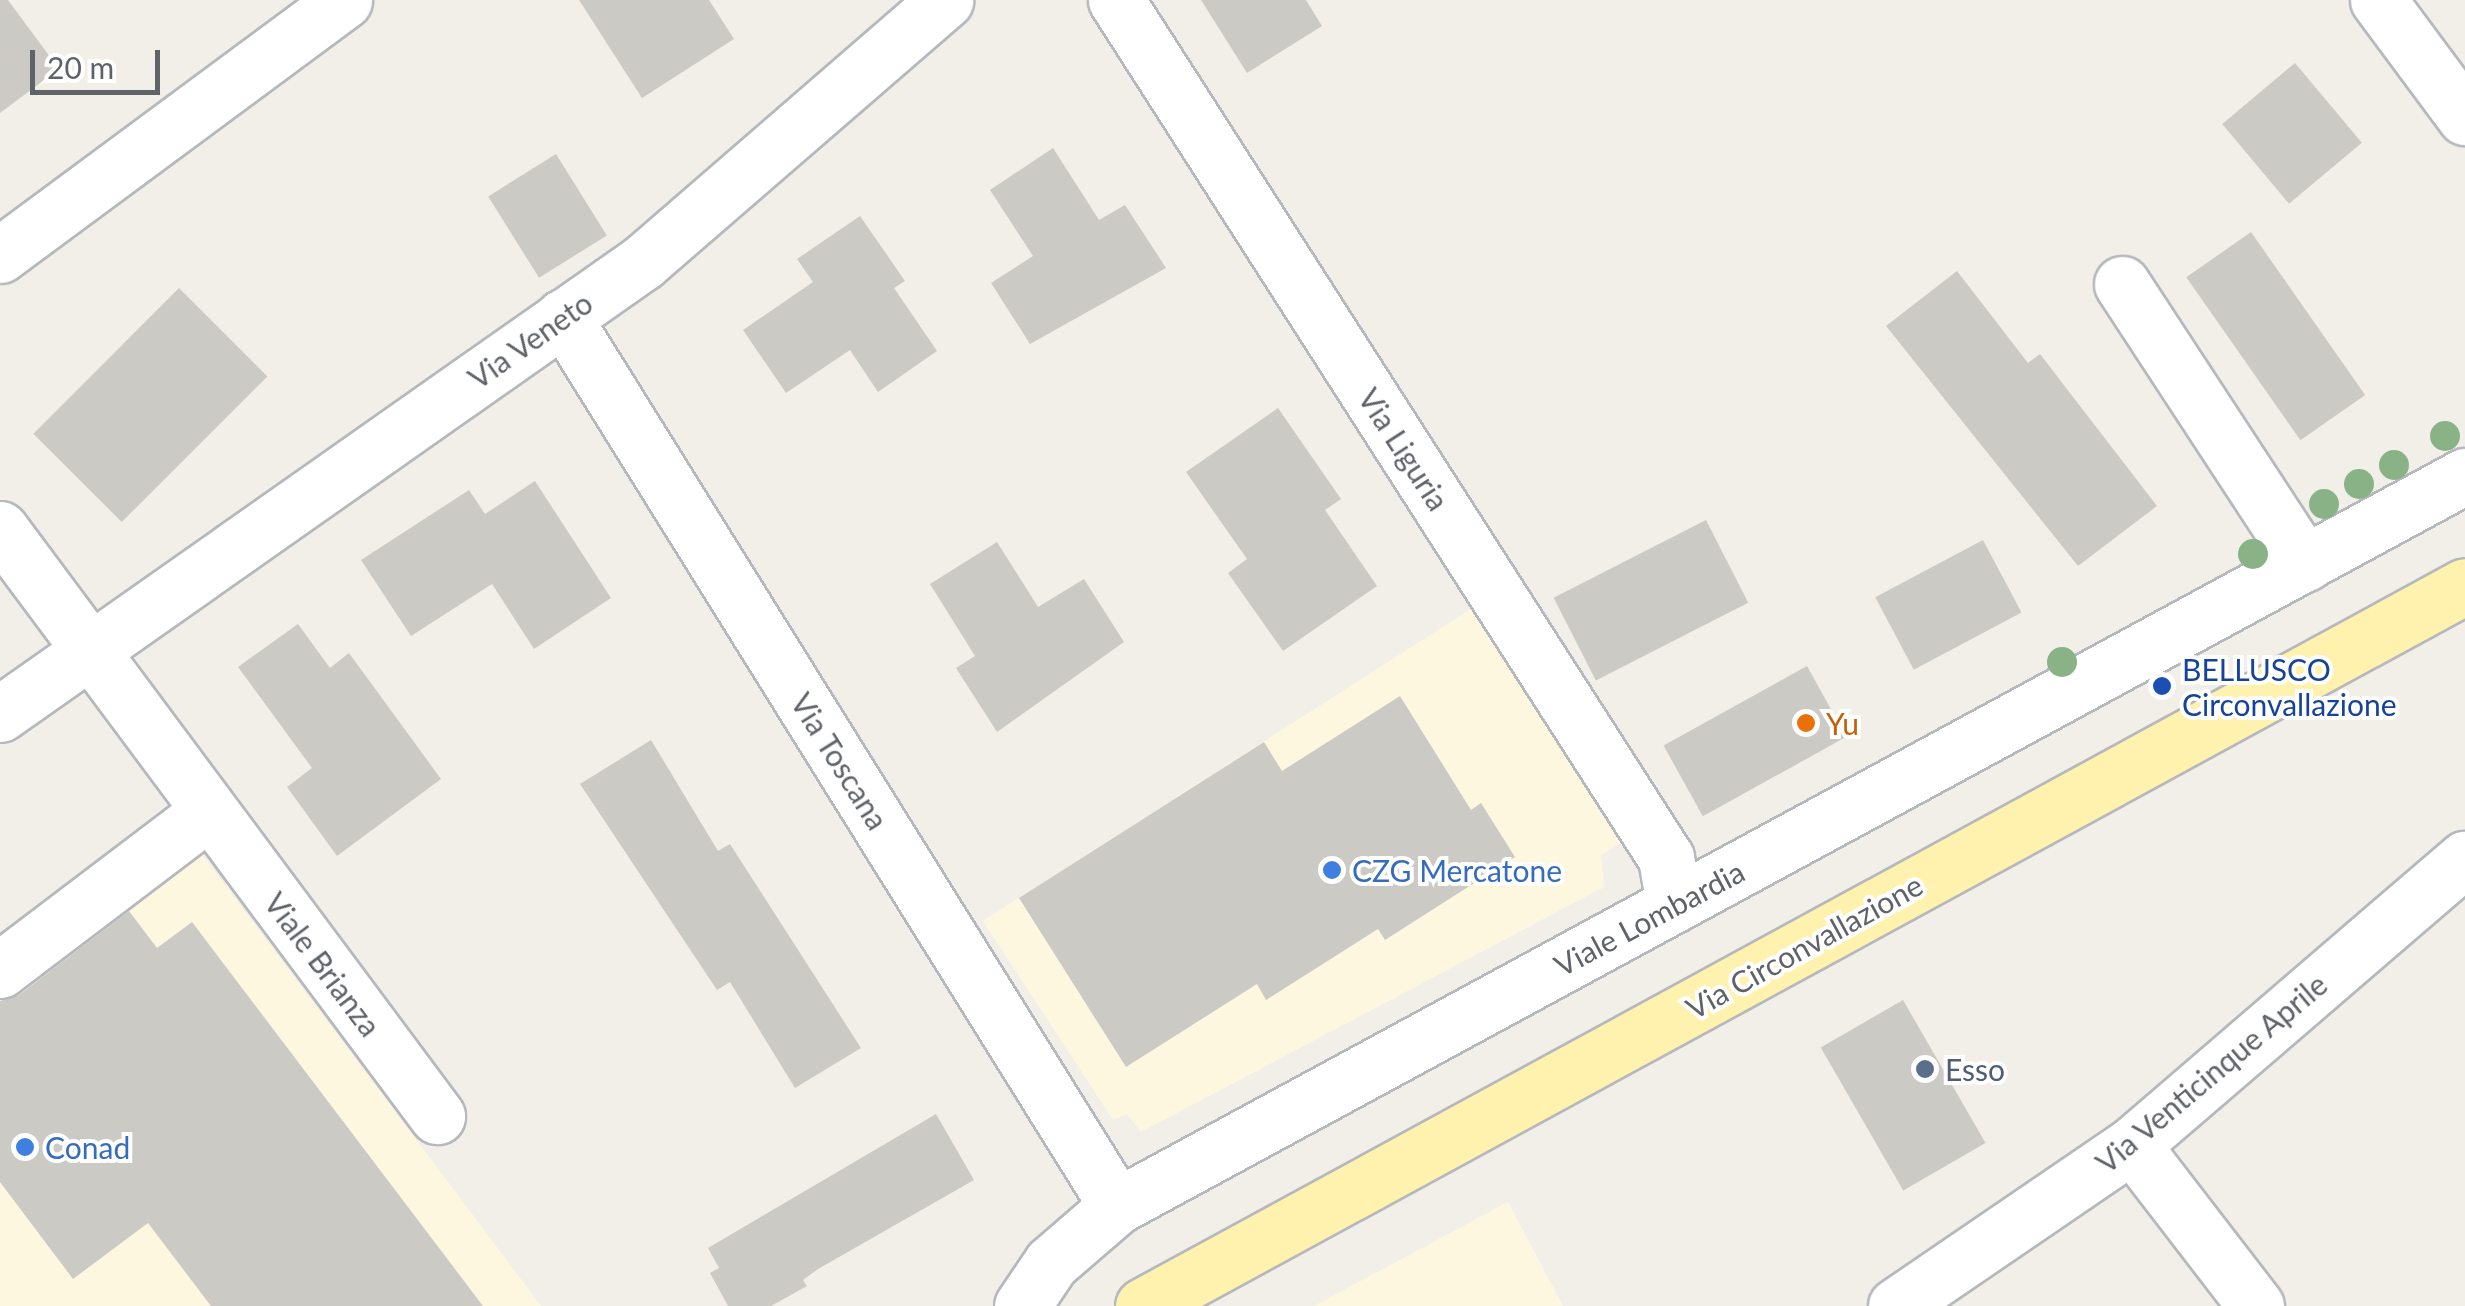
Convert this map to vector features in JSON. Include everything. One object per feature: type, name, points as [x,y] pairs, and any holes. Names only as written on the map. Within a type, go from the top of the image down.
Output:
[{"type":"main road","name":"Via Circonvallazione","points":[[1143,1306],[2465,586]]},
{"type":"street","name":"Via Veneto","points":[[90,647],[642,262],[945,0]]},
{"type":"street","name":"Via Liguria","points":[[1116,0],[1666,858],[1674,904]]},
{"type":"street","points":[[2378,0],[2465,117]]},
{"type":"street","points":[[0,255],[319,7]]},
{"type":"street","points":[[2122,284],[2305,564]]},
{"type":"street","name":"Via Toscana","points":[[564,316],[1117,1206]]},
{"type":"street","name":"Viale Lombardia","points":[[1022,1306],[1051,1262],[1117,1206],[2465,476]]},
{"type":"street","name":"Viale Brianza","points":[[0,530],[437,1116]]},
{"type":"street","points":[[0,714],[90,647]]},
{"type":"street","points":[[0,970],[208,812]]},
{"type":"street","name":"Via Venticinque Aprile","points":[[1896,1306],[2132,1145],[2465,859]]},
{"type":"street","points":[[2132,1145],[2256,1306]]},
{"type":"shaded area","name":"CZG Mercatone","points":[[1474,607],[1623,842],[1601,855],[1604,887],[1141,1132],[1127,1114],[1113,1120],[983,921]]},
{"type":"shaded area","points":[[195,845],[541,1306],[0,1306],[0,987]]},
{"type":"shaded area","points":[[1508,1202],[1563,1306],[1314,1306]]},
{"type":"building","points":[[0,0],[8,0],[59,69],[0,113]]},
{"type":"building","points":[[579,0],[709,0],[734,39],[642,98]]},
{"type":"building","points":[[1201,0],[1306,0],[1322,26],[1247,73]]},
{"type":"building","points":[[2295,63],[2362,143],[2289,204],[2222,124]]},
{"type":"building","points":[[1053,148],[1099,220],[1125,205],[1166,268],[1030,344],[991,283],[1033,256],[990,190]]},
{"type":"building","points":[[556,154],[607,235],[539,278],[488,196]]},
{"type":"building","points":[[860,216],[905,281],[894,288],[937,351],[878,392],[850,350],[786,393],[743,330],[813,282],[797,259]]},
{"type":"building","points":[[2251,232],[2365,395],[2300,440],[2186,277]]},
{"type":"building","points":[[1957,271],[2028,363],[2040,354],[2157,506],[2078,566],[1886,326]]},
{"type":"building","points":[[179,288],[267,376],[122,522],[33,434]]},
{"type":"building","points":[[1278,408],[1341,499],[1325,510],[1377,586],[1283,651],[1228,573],[1247,559],[1186,472]]},
{"type":"building","points":[[535,481],[611,598],[534,649],[492,584],[411,636],[361,560],[469,490],[485,514]]},
{"type":"building","points":[[1706,520],[1748,603],[1596,680],[1554,598]]},
{"type":"building","points":[[1983,540],[2021,612],[1914,670],[1875,597]]},
{"type":"building","points":[[997,542],[1038,607],[1084,579],[1124,642],[997,732],[956,668],[975,656],[930,584]]},
{"type":"building","points":[[298,624],[330,668],[349,653],[441,779],[337,856],[287,787],[312,768],[238,667]]},
{"type":"building","points":[[1807,666],[1846,737],[1703,816],[1664,746]]},
{"type":"building","points":[[1400,696],[1471,810],[1481,803],[1515,857],[1385,940],[1378,929],[1266,1000],[1257,984],[1126,1067],[1019,898],[1264,742],[1282,771]]},
{"type":"building","points":[[651,740],[718,851],[730,844],[861,1048],[795,1088],[730,982],[717,990],[580,784]]},
{"type":"building","points":[[129,911],[157,948],[192,922],[483,1306],[211,1306],[148,1223],[73,1279],[0,1182],[0,1001],[19,995]]},
{"type":"building","points":[[1903,1000],[1986,1143],[1903,1190],[1821,1048]]},
{"type":"building","points":[[936,1114],[974,1180],[818,1269],[803,1280],[807,1286],[771,1306],[728,1306],[710,1273],[719,1268],[708,1248]]},
{"type":"place","name":"BELLUSCO Circonvallazione","points":[[2162,686]]},
{"type":"place","name":"Yu","points":[[1806,723]]},
{"type":"place","name":"CZG Mercatone","points":[[1332,870]]},
{"type":"place","name":"Esso","points":[[1925,1069]]},
{"type":"place","name":"Conad","points":[[25,1147]]}]
